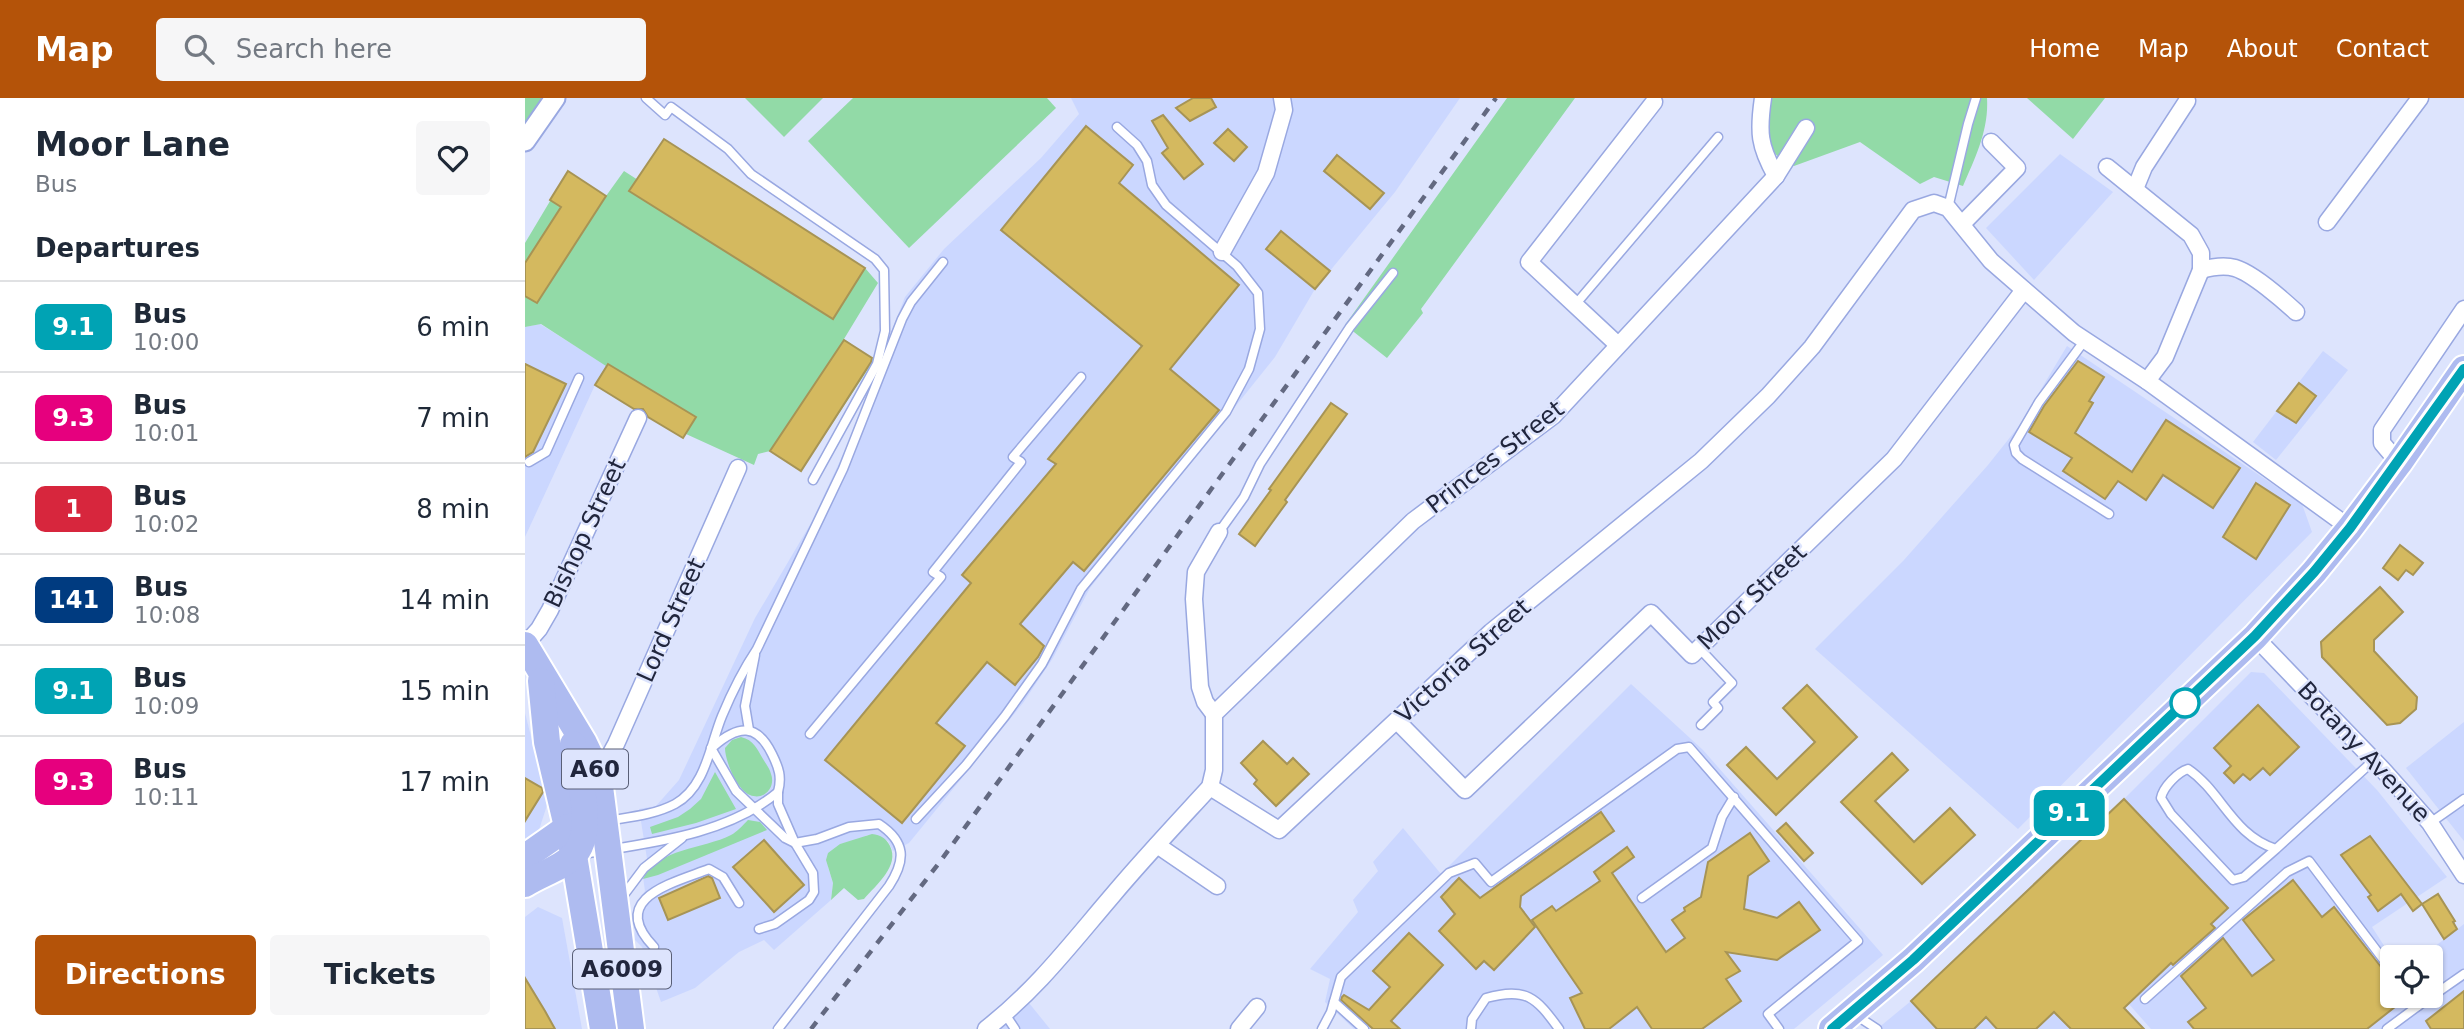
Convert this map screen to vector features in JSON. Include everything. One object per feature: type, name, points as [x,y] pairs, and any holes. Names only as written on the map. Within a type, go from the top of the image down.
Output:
[{"type":"highway","points":[[1841,1021],[1913,960],[2255,636],[2350,528],[2464,369]]},
{"type":"highway","name":"A60","points":[[525,645],[594,764],[586,824],[574,856],[583,909]]},
{"type":"highway","name":"A60","points":[[540,672],[547,742],[586,824]]},
{"type":"highway","name":"A60","points":[[569,722],[586,824]]},
{"type":"highway","points":[[528,873],[586,824]]},
{"type":"highway","name":"A6009","points":[[586,824],[607,850],[631,1029]]},
{"type":"highway","points":[[528,873],[574,856]]},
{"type":"highway","points":[[528,873],[566,888],[583,909]]},
{"type":"highway","name":"A6009","points":[[583,909],[603,1029]]},
{"type":"street","points":[[525,141],[555,98]]},
{"type":"street","points":[[1222,253],[1266,173],[1284,110],[1282,98]]},
{"type":"street","points":[[1763,98],[1760,123],[1763,152],[1776,176]]},
{"type":"street","points":[[2327,222],[2420,98]]},
{"type":"street","points":[[2135,189],[2144,167],[2184,100],[2202,110]]},
{"type":"street","points":[[1618,345],[1529,262],[1654,102]]},
{"type":"street","name":"Princes Street","points":[[1214,714],[1413,521],[1553,416],[1776,176],[1806,128]]},
{"type":"street","points":[[1962,224],[2017,168],[1991,142]]},
{"type":"street","points":[[2107,167],[2191,235],[2201,253],[2201,270],[2165,357],[2147,381]]},
{"type":"street","points":[[1941,206],[1962,224],[1991,261],[2085,340],[2147,381],[2350,528]]},
{"type":"street","name":"Victoria Street","points":[[1210,787],[1279,830],[1492,632],[1701,461],[1768,396],[1812,347],[1913,210],[1941,206]]},
{"type":"street","points":[[2201,270],[2213,267],[2237,269],[2283,289],[2296,312]]},
{"type":"street","name":"Moor Street","points":[[1397,721],[1465,790],[1651,614],[1692,655],[1894,459],[2024,290]]},
{"type":"street","points":[[2399,463],[2382,443],[2382,430],[2464,309]]},
{"type":"street","name":"Bishop Street","points":[[525,645],[550,610],[638,418]]},
{"type":"street","name":"Lord Street","points":[[594,764],[610,755],[616,744],[738,468]]},
{"type":"street","points":[[986,1029],[1005,1014],[1067,952],[1112,895],[1210,787],[1214,770],[1214,714],[1199,687],[1194,599],[1196,572],[1219,532]]},
{"type":"street","name":"Botany Avenue","points":[[2255,636],[2430,823],[2464,875]]},
{"type":"street","points":[[1157,845],[1217,886]]},
{"type":"street","points":[[1239,1029],[1257,1007]]},
{"type":"lane","points":[[646,98],[664,115],[671,107],[728,149],[751,174],[875,259],[884,270],[885,331],[877,365],[813,480]]},
{"type":"lane","points":[[1941,206],[1976,98]]},
{"type":"lane","points":[[916,819],[1005,716],[1042,664],[1081,589],[1226,412],[1249,369],[1260,329],[1258,293],[1237,265],[1165,205],[1152,185],[1146,161],[1137,145],[1117,127]]},
{"type":"lane","points":[[1575,305],[1718,137]]},
{"type":"lane","points":[[586,824],[647,815],[675,804],[694,787],[740,675],[757,649],[843,469],[911,302],[943,262]]},
{"type":"lane","points":[[1219,532],[1244,497],[1260,464],[1345,339],[1350,327],[1392,273]]},
{"type":"lane","points":[[2085,340],[2039,402],[2014,445],[2016,453],[2022,459],[2109,514]]},
{"type":"lane","points":[[881,345],[888,353]]},
{"type":"lane","points":[[810,734],[941,577],[933,572],[1021,462],[1013,457],[1081,377]]},
{"type":"lane","points":[[526,464],[546,452],[579,378]]},
{"type":"lane","points":[[1699,648],[1732,683],[1713,702],[1718,708],[1701,725]]},
{"type":"lane","points":[[749,730],[745,706],[757,649]]},
{"type":"lane","points":[[712,748],[727,734],[749,730],[765,741],[780,770],[778,804],[795,843],[813,873],[814,892],[809,900],[775,924],[759,929]]},
{"type":"lane","points":[[1322,1029],[1341,977],[1450,873],[1475,863],[1491,882],[1677,749],[1689,747],[1858,941],[1768,1014],[1779,1029]]},
{"type":"lane","points":[[712,748],[736,791],[775,830],[795,843],[817,839],[849,827],[879,824],[896,839],[902,857],[897,874],[889,886],[778,1029]]},
{"type":"lane","points":[[2276,849],[2265,846],[2245,831],[2188,769],[2182,771],[2162,792],[2161,798],[2171,814],[2233,880],[2243,877],[2276,849],[2373,761]]},
{"type":"lane","points":[[574,856],[684,836],[720,825],[778,792]]},
{"type":"lane","points":[[1642,898],[1712,848],[1722,817],[1734,797]]},
{"type":"lane","points":[[2430,823],[2464,799]]},
{"type":"lane","points":[[614,908],[644,868],[684,836]]},
{"type":"lane","points":[[2145,999],[2287,872],[2309,861],[2380,955]]},
{"type":"lane","points":[[654,947],[641,934],[639,918],[641,903],[650,892],[709,869],[723,877],[739,903]]},
{"type":"lane","points":[[2443,989],[2464,974]]},
{"type":"lane","points":[[1471,1029],[1472,1019],[1486,998],[1507,992],[1525,995],[1543,1008],[1559,1029]]},
{"type":"lane","points":[[1334,1002],[1364,1029]]},
{"type":"lane","points":[[2387,1029],[2415,1008]]},
{"type":"lane","points":[[1005,1014],[1015,1029]]},
{"type":"lane","points":[[1841,1021],[1877,1029]]},
{"type":"shaded area","points":[[1071,98],[1460,98],[1395,192],[1315,289],[1275,357],[1090,588],[1053,658],[1023,703],[909,843],[893,851],[888,841],[867,835],[862,839],[840,844],[828,867],[833,883],[831,900],[774,950],[764,940],[739,952],[695,988],[661,1002],[642,947],[635,940],[636,904],[645,891],[643,877],[649,871],[639,809],[656,806],[679,780],[755,618],[811,523],[846,448],[905,297],[944,249],[1041,158],[1079,114]]},
{"type":"shaded area","points":[[2060,154],[2113,192],[2034,280],[1986,228]]},
{"type":"shaded area","points":[[540,324],[607,366],[595,385],[525,537],[525,327]]},
{"type":"shaded area","points":[[2067,346],[2302,504],[2312,532],[2018,829],[1815,649],[1904,560],[1988,465],[2019,426]]},
{"type":"shaded area","points":[[2323,351],[2348,370],[2276,460],[2253,442]]},
{"type":"shaded area","points":[[2251,672],[2264,673],[2377,790],[2447,877],[2372,927],[2384,945],[2380,945],[2380,1008],[2443,1008],[2443,945],[2437,945],[2464,924],[2464,1029],[2151,1029],[2128,1003],[2079,1029],[1877,1029],[1911,1001],[2124,799]]},
{"type":"shaded area","points":[[1631,684],[1703,750],[1883,955],[1794,1029],[1354,1029],[1325,1002],[1330,979],[1310,969],[1358,912],[1353,900],[1378,871],[1373,862],[1403,828],[1441,874]]},
{"type":"shaded area","points":[[525,713],[548,802],[539,830],[525,840]]},
{"type":"shaded area","points":[[2464,722],[2464,841],[2406,768]]},
{"type":"shaded area","points":[[538,907],[562,918],[582,1029],[525,1029],[525,917]]},
{"type":"shaded area","points":[[1029,1003],[1050,1029],[997,1029]]},
{"type":"green space","points":[[525,98],[542,98],[525,124]]},
{"type":"green space","points":[[745,98],[823,98],[784,137]]},
{"type":"green space","points":[[853,98],[1047,98],[1056,108],[909,248],[808,141]]},
{"type":"green space","points":[[1507,98],[1575,98],[1421,309],[1423,313],[1387,358],[1345,325]]},
{"type":"green space","points":[[1769,98],[1987,98],[1987,110],[1980,144],[1963,186],[1934,177],[1920,184],[1860,142],[1794,166],[1783,160],[1775,154],[1767,138]]},
{"type":"green space","points":[[2027,98],[2105,98],[2073,139]]},
{"type":"green space","points":[[664,139],[865,268],[878,283],[844,339],[874,360],[801,471],[770,451],[758,454],[754,465],[686,434],[683,438],[595,385],[606,366],[541,324],[525,327],[525,243],[568,171],[606,196],[624,171],[638,180]]},
{"type":"green space","points":[[741,737],[755,745],[770,772],[772,784],[768,792],[760,796],[745,792],[727,760],[725,748],[732,740]]},
{"type":"green space","points":[[715,772],[736,809],[652,834],[650,827],[678,817],[701,799]]},
{"type":"green space","points":[[748,820],[760,822],[767,830],[643,879],[659,861],[731,835]]},
{"type":"green space","points":[[872,834],[883,837],[890,846],[892,861],[885,875],[864,899],[858,900],[844,888],[831,900],[833,883],[826,860],[828,853],[840,844]]},
{"type":"building","points":[[1193,98],[1211,98],[1216,107],[1190,121],[1176,108]]},
{"type":"building","points":[[1163,115],[1203,164],[1184,179],[1162,153],[1168,148],[1152,121]]},
{"type":"building","points":[[1086,126],[1133,165],[1119,183],[1239,285],[1170,369],[1219,410],[1084,571],[1073,562],[1020,624],[1044,646],[1015,685],[987,662],[936,723],[965,746],[902,823],[825,760],[971,583],[962,575],[1056,464],[1048,459],[1142,346],[1001,230]]},
{"type":"building","points":[[1228,129],[1247,147],[1234,161],[1214,143]]},
{"type":"building","points":[[664,139],[865,268],[833,319],[629,191]]},
{"type":"building","points":[[1337,155],[1384,193],[1370,209],[1324,171]]},
{"type":"building","points":[[568,171],[606,196],[537,303],[525,296],[525,263],[561,207],[550,200]]},
{"type":"building","points":[[1281,231],[1330,271],[1315,289],[1266,249]]},
{"type":"building","points":[[844,340],[872,358],[871,362],[801,471],[770,451]]},
{"type":"building","points":[[2078,361],[2104,377],[2089,401],[2093,403],[2075,433],[2132,472],[2166,420],[2240,468],[2213,508],[2163,475],[2146,500],[2118,481],[2105,499],[2063,471],[2072,458],[2029,432],[2044,406]]},
{"type":"building","points":[[525,364],[566,384],[533,452],[525,457]]},
{"type":"building","points":[[608,364],[696,417],[683,438],[648,417],[643,409],[634,409],[595,385]]},
{"type":"building","points":[[2299,383],[2316,396],[2296,423],[2277,411]]},
{"type":"building","points":[[1331,403],[1347,414],[1255,546],[1239,534]]},
{"type":"building","points":[[2256,483],[2290,505],[2256,559],[2223,537]]},
{"type":"building","points":[[2400,545],[2423,563],[2413,575],[2406,570],[2398,580],[2383,568]]},
{"type":"building","points":[[2380,587],[2403,612],[2374,640],[2374,651],[2417,697],[2416,709],[2400,723],[2387,725],[2322,657],[2321,642]]},
{"type":"building","points":[[1807,685],[1857,737],[1776,815],[1727,765],[1746,747],[1777,779],[1815,742],[1783,708]]},
{"type":"building","points":[[2258,705],[2299,747],[2270,775],[2263,768],[2250,780],[2243,774],[2234,783],[2224,773],[2231,766],[2214,748]]},
{"type":"building","points":[[1263,741],[1287,764],[1293,758],[1309,774],[1276,806],[1254,784],[1257,780],[1241,763]]},
{"type":"building","points":[[1892,753],[1908,770],[1875,801],[1914,842],[1950,808],[1975,835],[1922,884],[1841,802]]},
{"type":"building","points":[[525,778],[542,788],[543,792],[525,821]]},
{"type":"building","points":[[2124,799],[2228,908],[2211,924],[2215,928],[2173,965],[2171,963],[2124,1008],[2144,1029],[2071,1029],[2054,1012],[2036,1029],[1997,1029],[1986,1017],[1974,1029],[1937,1029],[1911,1001]]},
{"type":"building","points":[[1601,812],[1614,831],[1521,896],[1520,907],[1535,927],[1494,970],[1484,961],[1476,969],[1439,931],[1455,914],[1441,897],[1459,878],[1480,898]]},
{"type":"building","points":[[1786,823],[1813,853],[1804,861],[1777,831]]},
{"type":"building","points":[[1750,833],[1769,861],[1748,876],[1744,909],[1777,918],[1799,902],[1820,930],[1777,960],[1726,952],[1740,971],[1726,979],[1741,1001],[1702,1029],[1652,1029],[1637,1007],[1609,1029],[1585,1029],[1570,998],[1582,993],[1532,920],[1552,906],[1556,911],[1600,881],[1594,872],[1627,847],[1634,857],[1612,873],[1666,952],[1685,938],[1672,920],[1701,897],[1708,862]]},
{"type":"building","points":[[2370,836],[2422,904],[2413,911],[2401,894],[2378,911],[2368,897],[2371,895],[2341,855]]},
{"type":"building","points":[[764,840],[804,885],[774,912],[733,867]]},
{"type":"building","points":[[708,876],[712,878],[720,898],[668,920],[659,898]]},
{"type":"building","points":[[2293,880],[2322,917],[2334,907],[2380,966],[2380,1008],[2394,1008],[2367,1029],[2194,1029],[2188,1022],[2206,1008],[2181,976],[2223,938],[2252,976],[2274,960],[2243,920]]},
{"type":"building","points":[[2438,894],[2457,929],[2444,939],[2422,904]]},
{"type":"building","points":[[1409,933],[1443,965],[1391,1021],[1400,1029],[1373,1029],[1341,1000],[1342,997],[1344,995],[1369,1010],[1390,987],[1373,971]]},
{"type":"building","points":[[525,978],[545,1011],[555,1029],[525,1029]]},
{"type":"building","points":[[2464,991],[2464,1029],[2431,1029],[2426,1021]]},
{"type":"railway","points":[[811,1029],[939,863],[1496,98]]},
{"type":"bus line","name":"9.1","points":[[1832,1029],[1913,960],[2255,636],[2350,528],[2464,369]]}]
